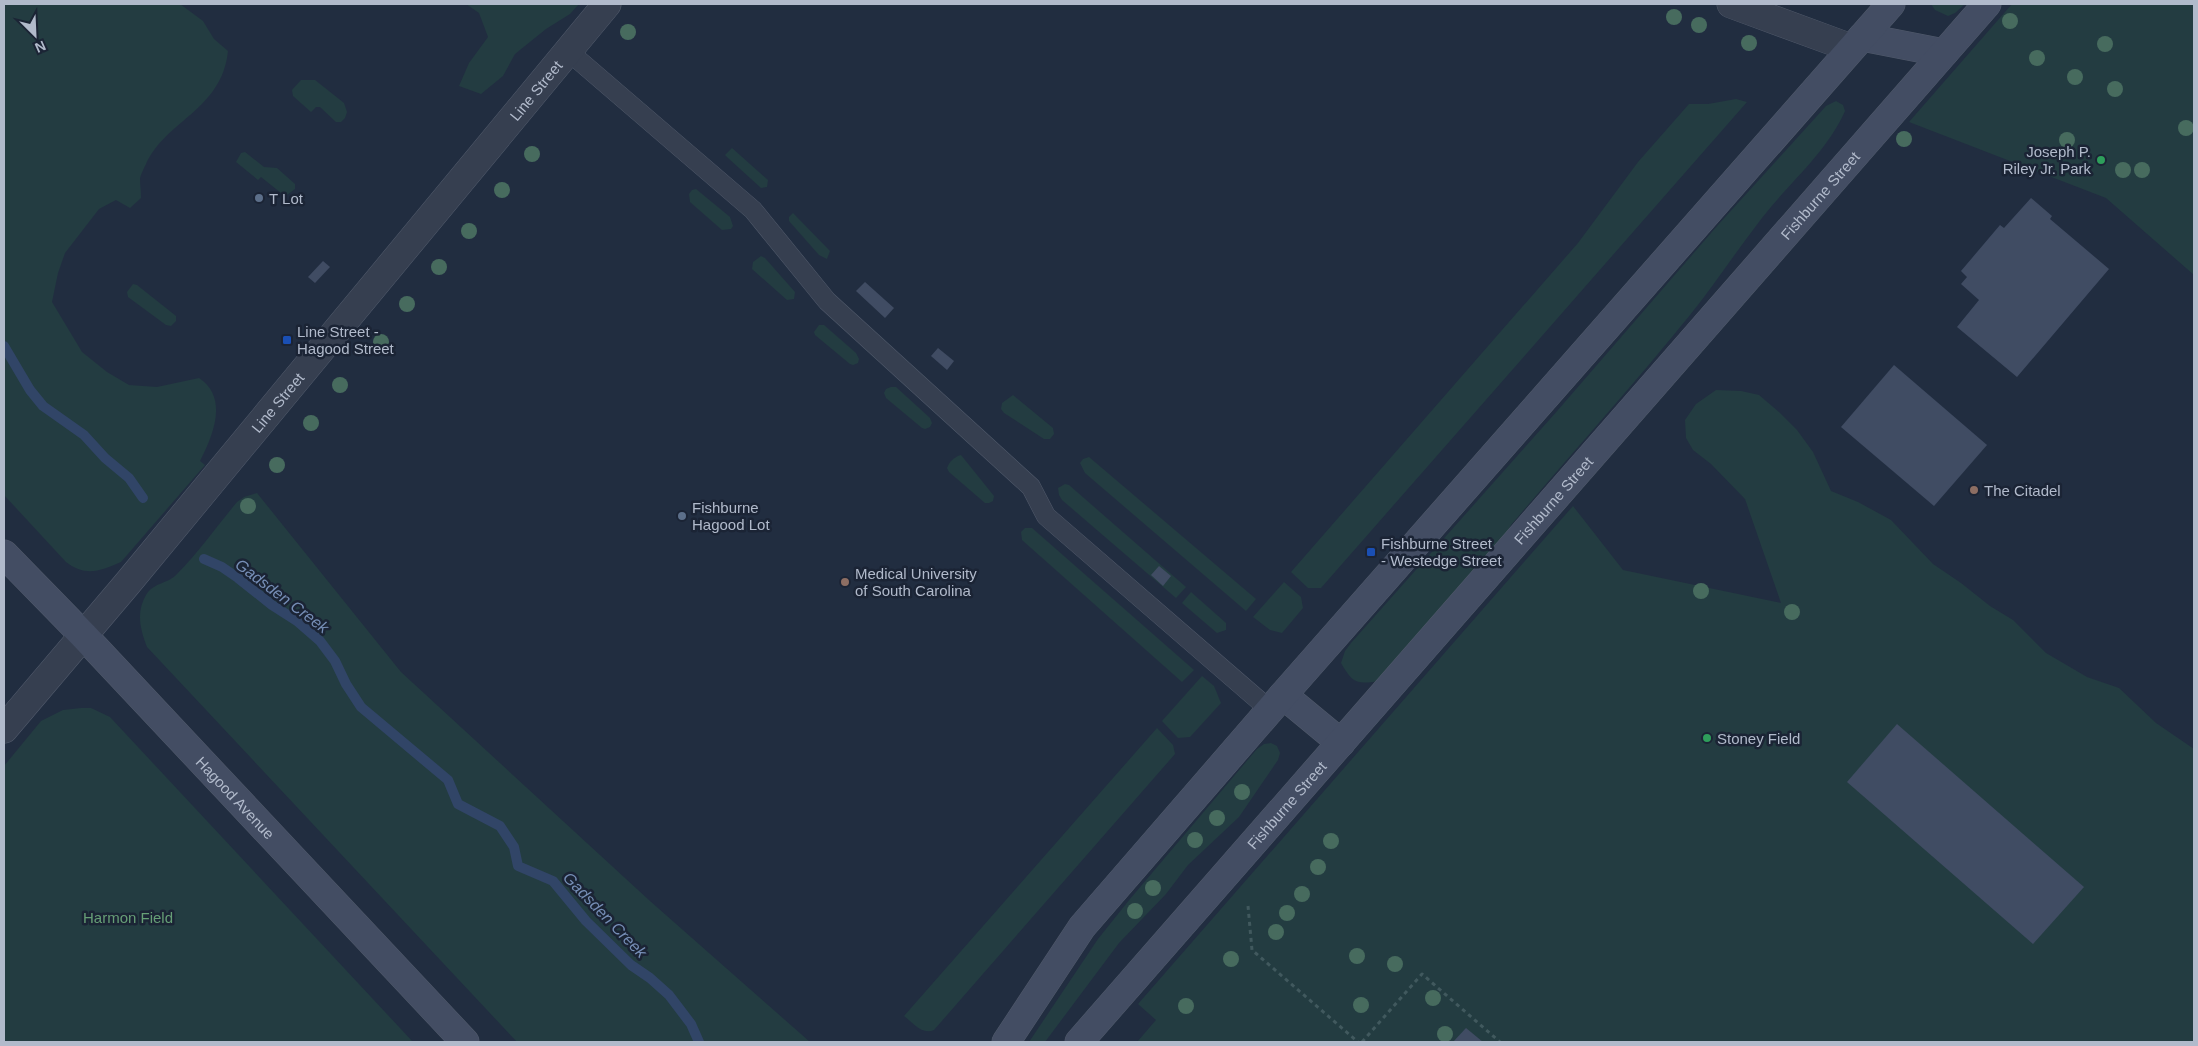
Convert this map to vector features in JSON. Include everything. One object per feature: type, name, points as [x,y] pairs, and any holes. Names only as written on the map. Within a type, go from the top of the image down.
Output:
[{"type":"main road","points":[[1006,1042],[1082,927],[1276,702],[1891,4]]},
{"type":"main road","name":"Fishburne Street","points":[[1079,1042],[1987,4]]},
{"type":"main road","points":[[1857,42],[1944,53]]},
{"type":"main road","name":"Hagood Avenue","points":[[4,554],[84,636],[465,1042]]},
{"type":"main road","points":[[1276,702],[1341,743]]},
{"type":"street","name":"Line Street","points":[[4,729],[84,636],[607,4]]},
{"type":"street","points":[[1731,4],[1857,42]]},
{"type":"lane","points":[[568,51],[753,210],[827,301],[1031,487],[1046,516],[1276,702]]},
{"type":"path","points":[[1248,906],[1252,950],[1358,1042]]},
{"type":"path","points":[[1362,1042],[1422,974],[1500,1042]]},
{"type":"green space","points":[[4,4],[180,4],[203,21],[214,39],[228,51],[224,71],[205,101],[166,136],[146,164],[140,178],[141,198],[130,208],[116,200],[99,209],[65,253],[58,273],[52,302],[82,352],[107,372],[129,385],[157,387],[199,378],[208,386],[214,396],[216,406],[216,417],[210,440],[200,461],[205,465],[121,562],[100,570],[80,570],[66,562],[4,495]]},
{"type":"green space","points":[[466,4],[579,4],[570,14],[546,29],[515,54],[503,76],[481,94],[459,86],[469,63],[488,37],[479,13]]},
{"type":"green space","points":[[1931,4],[1965,4],[1955,13],[1948,16],[1935,10]]},
{"type":"green space","name":"Joseph P. Riley Jr. Park","points":[[2012,4],[2194,4],[2194,275],[2106,198],[1909,122]]},
{"type":"green space","points":[[301,80],[315,80],[344,103],[347,112],[345,118],[341,122],[336,122],[320,107],[316,107],[311,112],[293,96],[292,90]]},
{"type":"green space","points":[[1736,99],[1747,102],[1321,588],[1308,588],[1291,572],[1578,243],[1638,162],[1689,104],[1708,104]]},
{"type":"green space","points":[[1836,101],[1843,105],[1845,111],[1828,140],[1762,218],[1699,303],[1646,368],[1511,525],[1505,536],[1378,681],[1364,683],[1355,681],[1341,663],[1345,651],[1351,643],[1558,410],[1718,225],[1826,106]]},
{"type":"green space","points":[[732,148],[768,180],[767,187],[761,188],[725,155]]},
{"type":"green space","points":[[245,152],[264,167],[277,168],[295,184],[295,189],[287,195],[281,193],[261,177],[258,180],[236,162],[241,153]]},
{"type":"green space","points":[[696,189],[730,217],[733,226],[731,229],[722,230],[690,202],[689,194],[692,190]]},
{"type":"green space","points":[[793,213],[830,251],[827,259],[819,255],[789,221],[789,217]]},
{"type":"green space","points":[[761,256],[765,258],[795,292],[794,299],[787,300],[752,269],[753,262]]},
{"type":"green space","points":[[133,284],[137,285],[176,316],[176,321],[171,326],[166,325],[128,297],[127,292]]},
{"type":"green space","points":[[819,325],[824,325],[856,353],[859,359],[858,363],[850,364],[815,335],[814,332]]},
{"type":"green space","points":[[896,387],[930,418],[932,423],[930,427],[922,428],[886,398],[884,393],[886,389]]},
{"type":"green space","name":"Stoney Field","points":[[1716,390],[1741,391],[1759,395],[1797,430],[1813,452],[1831,491],[1858,502],[1891,520],[1933,564],[1990,606],[2013,620],[2046,653],[2087,677],[2119,688],[2156,723],[2194,749],[2194,1042],[1137,1042],[1156,1020],[1138,1004],[1573,506],[1623,570],[1781,603],[1745,499],[1711,464],[1693,450],[1686,438],[1685,420],[1696,404]]},
{"type":"green space","points":[[1013,395],[1053,428],[1054,434],[1050,439],[1044,439],[1004,413],[1001,409],[1002,403]]},
{"type":"green space","points":[[961,455],[994,496],[993,501],[985,503],[949,472],[947,468],[949,463]]},
{"type":"green space","points":[[1089,457],[1256,599],[1246,611],[1085,473],[1080,463],[1083,459]]},
{"type":"green space","points":[[1065,484],[1069,485],[1186,587],[1176,598],[1062,500],[1058,488]]},
{"type":"green space","points":[[257,493],[401,672],[650,901],[810,1042],[517,1042],[147,647],[140,621],[141,608],[146,595],[157,585],[169,580],[185,566],[237,502],[244,497]]},
{"type":"green space","points":[[1025,528],[1032,528],[1194,670],[1182,682],[1022,540],[1021,532]]},
{"type":"green space","points":[[1284,582],[1301,597],[1303,608],[1282,633],[1270,630],[1253,617]]},
{"type":"green space","points":[[1191,592],[1226,623],[1226,630],[1217,633],[1182,603]]},
{"type":"green space","points":[[1202,676],[1214,686],[1221,703],[1190,737],[1178,738],[1162,721]]},
{"type":"green space","name":"Harmon Field","points":[[91,708],[110,717],[413,1042],[4,1042],[4,766],[41,721],[63,710]]},
{"type":"green space","points":[[1157,728],[1173,745],[1175,754],[934,1030],[922,1030],[914,1025],[904,1016]]},
{"type":"green space","points":[[1271,743],[1277,746],[1280,753],[1278,760],[1239,817],[1188,865],[1166,894],[1119,943],[1045,1042],[1029,1042],[1098,939],[1130,899],[1257,749],[1264,744]]},
{"type":"building","points":[[2031,198],[2052,216],[2050,219],[2109,269],[2017,377],[1957,327],[1979,300],[1961,284],[1967,277],[1961,271],[2000,225],[2004,228]]},
{"type":"building","points":[[323,261],[330,267],[315,283],[308,277]]},
{"type":"building","points":[[865,282],[894,308],[885,318],[856,291]]},
{"type":"building","points":[[938,348],[954,361],[947,370],[931,356]]},
{"type":"building","points":[[1894,365],[1987,445],[1934,506],[1841,427]]},
{"type":"building","points":[[1159,566],[1171,576],[1163,586],[1151,575]]},
{"type":"building","points":[[1897,724],[2084,887],[2033,944],[1847,782]]},
{"type":"building","points":[[1466,1028],[1483,1042],[1453,1042]]},
{"type":"waterway","name":"Gadsden Creek","points":[[4,346],[30,390],[43,406],[84,435],[105,458],[129,478],[143,498]]},
{"type":"waterway","name":"Gadsden Creek","points":[[204,559],[222,567],[238,578],[272,605],[297,621],[320,641],[335,661],[346,684],[361,707],[448,780],[458,804],[500,826],[514,847],[518,866],[553,881],[586,921],[631,965],[650,978],[669,995],[691,1024],[699,1042]]},
{"type":"place","name":"Joseph P. Riley Jr. Park","points":[[2101,160]]},
{"type":"place","name":"T Lot","points":[[259,198]]},
{"type":"place","name":"Line Street - Hagood Street","points":[[287,340]]},
{"type":"place","name":"The Citadel","points":[[1974,490]]},
{"type":"place","name":"Fishburne Hagood Lot","points":[[682,516]]},
{"type":"place","name":"Fishburne Street - Westedge Street","points":[[1371,552]]},
{"type":"place","name":"Medical University of South Carolina","points":[[845,582]]},
{"type":"place","name":"Stoney Field","points":[[1707,738]]}]
